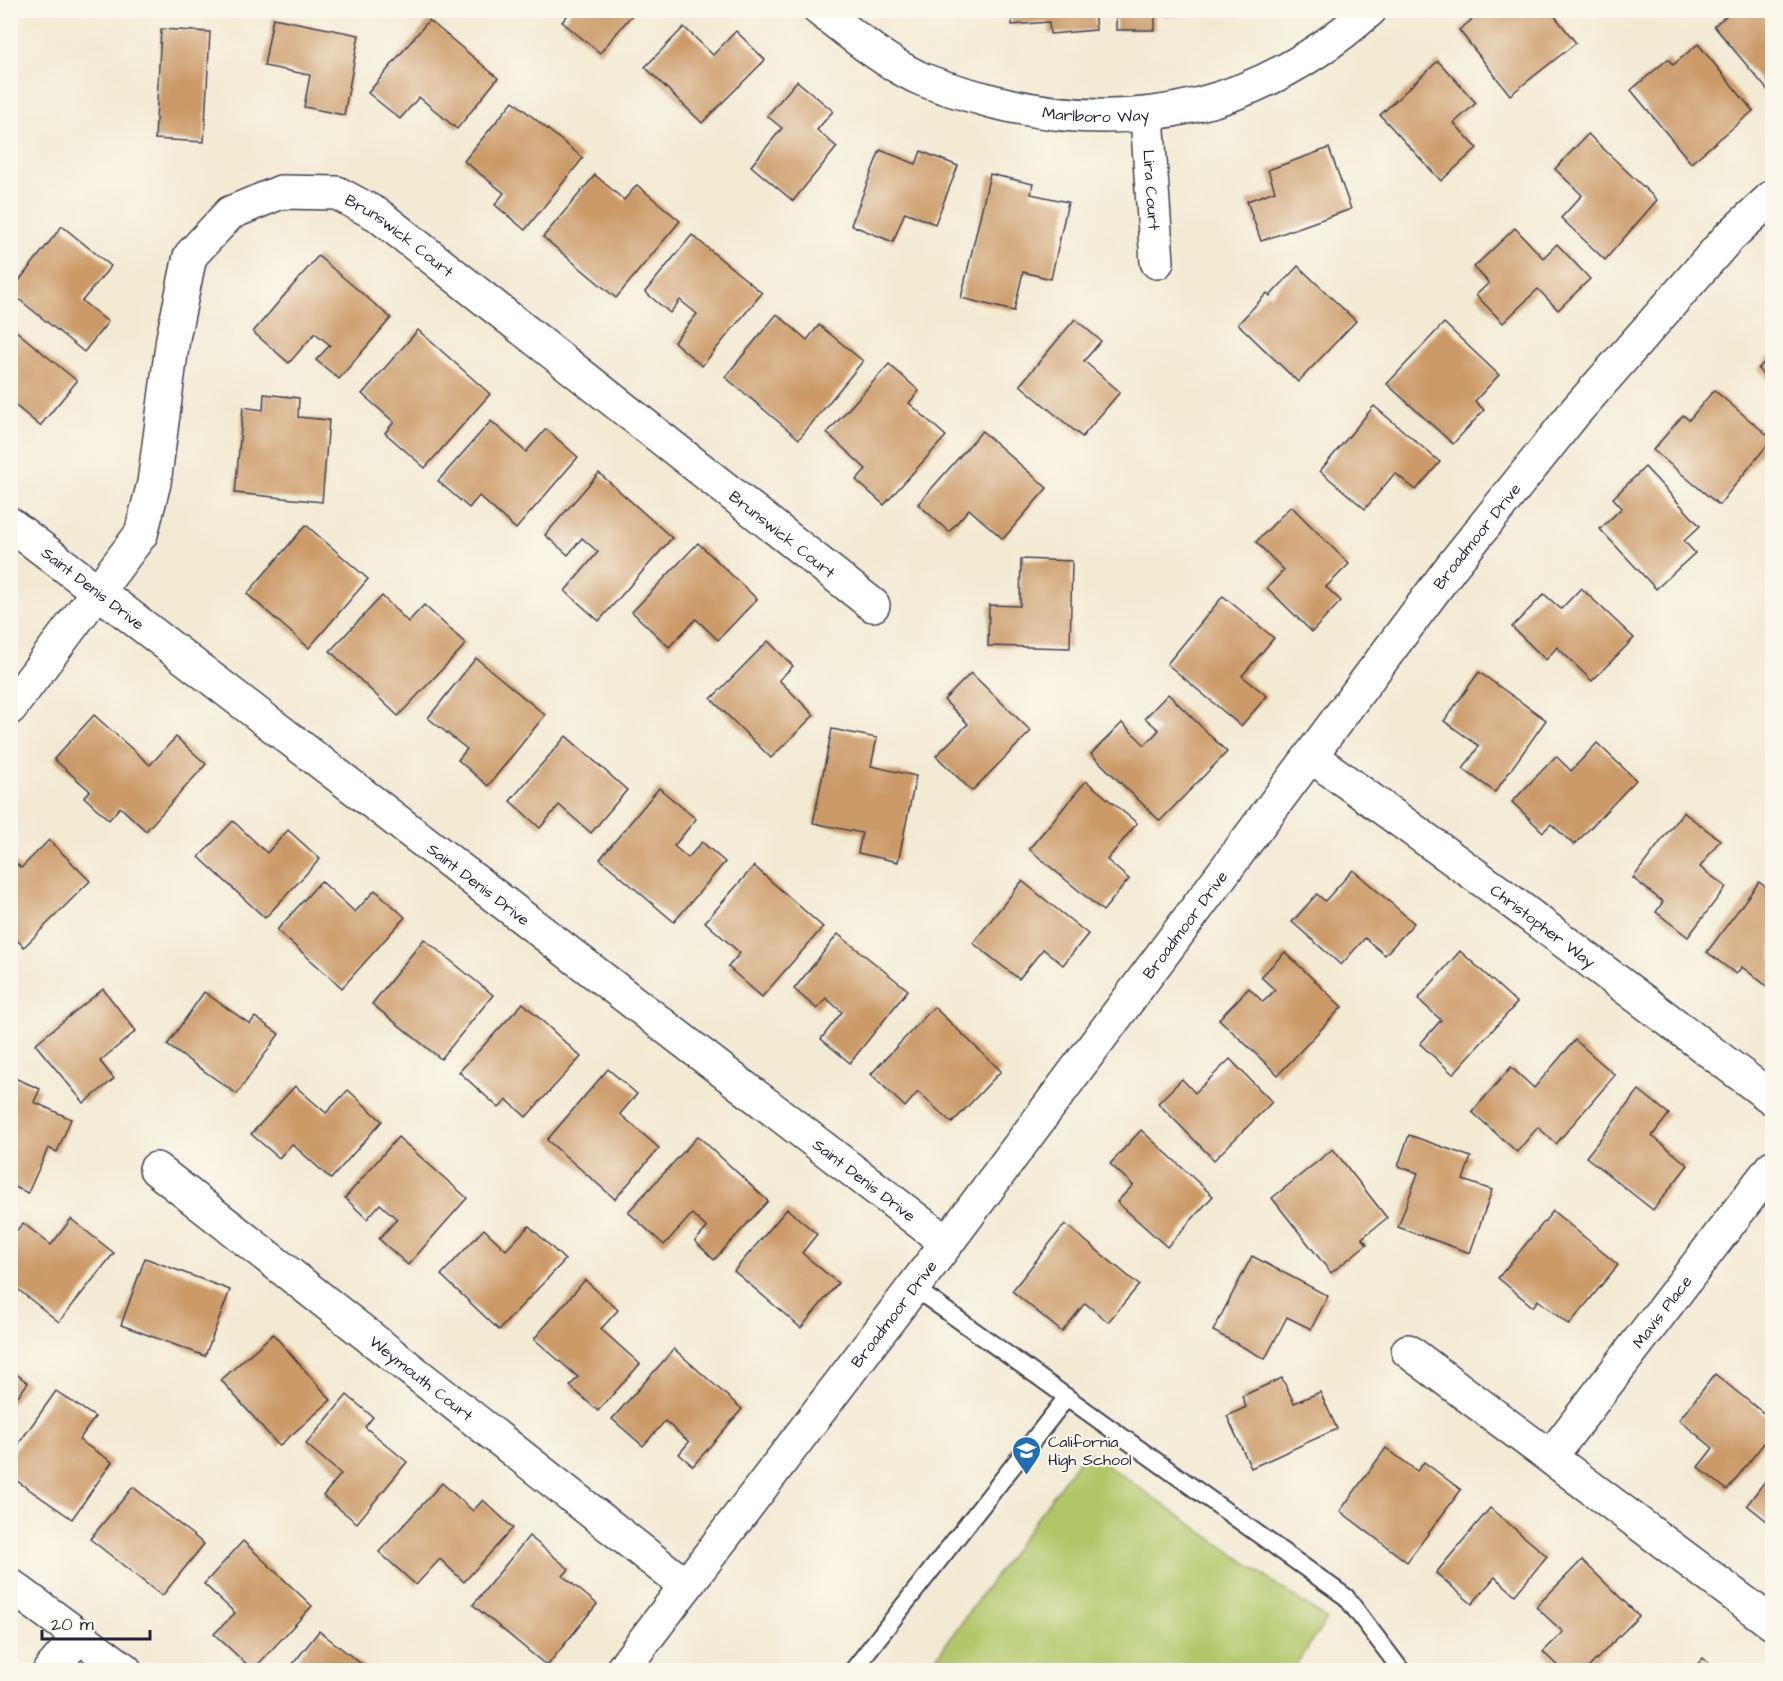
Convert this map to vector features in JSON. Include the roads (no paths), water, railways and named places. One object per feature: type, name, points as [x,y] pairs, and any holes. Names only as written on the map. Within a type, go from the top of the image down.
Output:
[{"type":"street","name":"Marlboro Way","points":[[820,10],[867,46],[917,77],[970,95],[1018,107],[1064,114],[1147,116],[1222,99],[1275,77],[1317,52],[1366,12]]},
{"type":"street","name":"Lira Court","points":[[1147,116],[1157,262]]},
{"type":"street","name":"Brunswick Court","points":[[10,708],[141,534],[154,483],[173,338],[190,256],[230,213],[281,192],[337,193],[378,215],[873,605]]},
{"type":"street","name":"Broadmoor Drive","points":[[622,1671],[914,1287],[1312,757],[1452,566],[1576,411],[1728,238],[1773,197]]},
{"type":"street","name":"Saint Denis Drive","points":[[10,524],[947,1243]]},
{"type":"street","name":"Christopher Way","points":[[1312,757],[1496,890],[1773,1098]]},
{"type":"street","name":"Mavis Place","points":[[1551,1456],[1773,1167]]},
{"type":"street","name":"Weymouth Court","points":[[156,1169],[686,1586]]},
{"type":"street","points":[[1408,1351],[1773,1623]]},
{"type":"street","points":[[10,1585],[80,1635],[125,1671]]},
{"type":"street","points":[[50,1671],[80,1635]]},
{"type":"lane","points":[[914,1287],[1346,1597],[1401,1671]]},
{"type":"lane","points":[[853,1671],[1067,1397]]},
{"type":"place","name":"California High School","points":[[1027,1476]]}]
